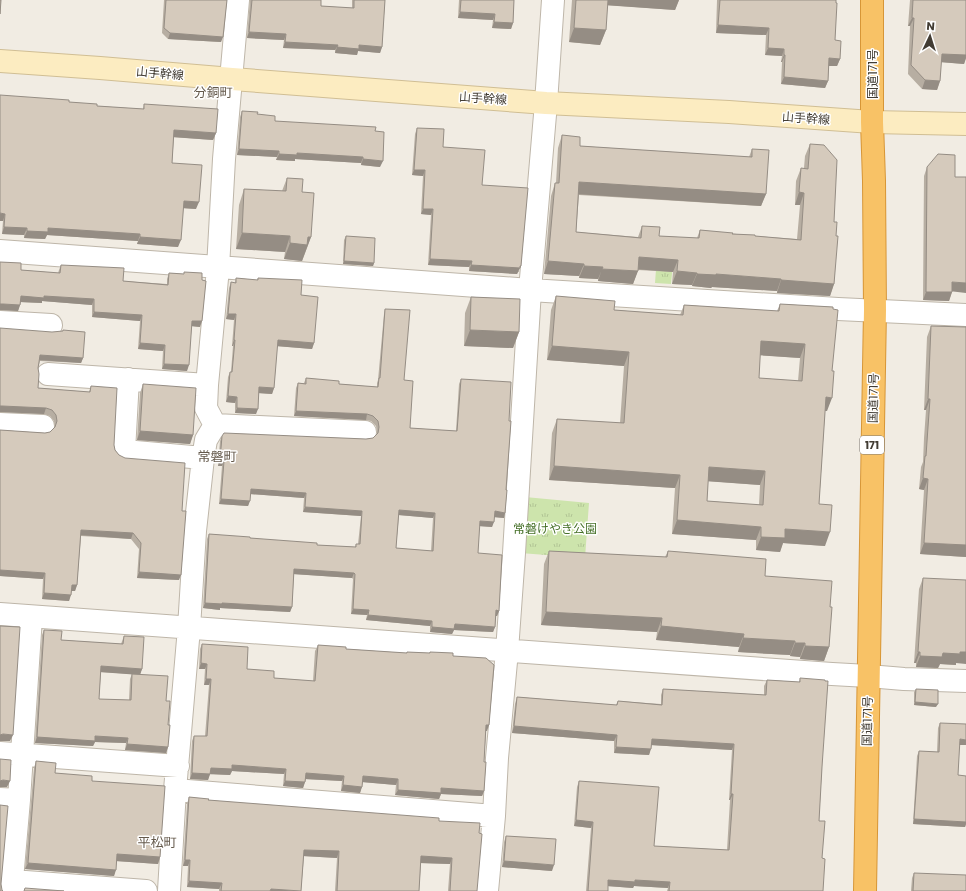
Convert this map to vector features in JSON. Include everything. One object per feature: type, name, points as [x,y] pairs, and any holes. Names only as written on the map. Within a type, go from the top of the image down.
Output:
[{"type":"highway","name":"国道171号","points":[[865,891],[875,310],[872,0]]},
{"type":"street","points":[[216,425],[206,408],[207,385],[218,268],[224,159],[238,0]]},
{"type":"street","points":[[487,891],[507,651],[530,290],[553,0]]},
{"type":"street","name":"山手幹線","points":[[0,61],[546,103],[729,112],[872,122],[966,124]]},
{"type":"street","points":[[0,251],[530,290],[838,309],[966,314]]},
{"type":"street","points":[[0,322],[51,325]]},
{"type":"street","points":[[48,374],[207,385]]},
{"type":"street","points":[[128,379],[124,451],[203,458]]},
{"type":"street","points":[[0,424],[43,426]]},
{"type":"street","points":[[169,891],[175,790],[203,458],[206,440],[216,425]]},
{"type":"street","points":[[216,425],[365,432]]},
{"type":"street","points":[[0,614],[904,679],[966,681]]},
{"type":"street","points":[[31,617],[22,755],[9,800],[12,886],[146,891]]},
{"type":"street","points":[[0,753],[178,766]]},
{"type":"street","points":[[175,790],[494,816]]},
{"type":"green space","points":[[658,242],[675,243],[671,284],[655,283]]},
{"type":"green space","name":"常磐けやき公園","points":[[525,497],[589,503],[585,558],[520,553]]},
{"type":"building","points":[[166,0],[227,0],[223,37],[170,33],[164,28]]},
{"type":"building","points":[[252,0],[321,0],[321,6],[354,8],[354,0],[385,0],[382,47],[359,45],[359,49],[337,47],[338,45],[285,42],[286,34],[249,32]]},
{"type":"building","points":[[461,0],[514,0],[513,23],[494,22],[495,14],[460,12]]},
{"type":"building","points":[[576,0],[608,0],[606,30],[574,28]]},
{"type":"building","points":[[720,0],[836,0],[835,40],[841,41],[840,59],[829,58],[828,81],[784,77],[784,49],[768,48],[769,28],[718,25]]},
{"type":"building","points":[[913,0],[966,0],[966,55],[942,54],[940,81],[925,80],[911,65],[914,18],[912,18]]},
{"type":"building","points":[[0,95],[69,100],[69,102],[97,104],[97,106],[144,109],[144,104],[218,109],[216,133],[174,130],[172,163],[202,165],[199,202],[184,201],[181,240],[140,237],[140,234],[48,228],[48,232],[27,231],[27,228],[4,227],[5,214],[0,213]]},
{"type":"building","points":[[242,111],[258,112],[257,114],[275,116],[275,121],[376,127],[375,131],[384,132],[383,161],[363,159],[363,157],[297,153],[297,155],[279,154],[279,151],[239,149]]},
{"type":"building","points":[[417,128],[444,129],[443,147],[485,150],[482,185],[528,188],[520,268],[471,265],[472,261],[430,259],[433,209],[423,209],[425,170],[414,170]]},
{"type":"building","points":[[562,135],[580,137],[580,146],[752,157],[752,149],[769,150],[766,194],[579,182],[576,232],[641,238],[642,226],[660,227],[659,236],[699,238],[700,230],[801,240],[804,193],[799,192],[801,168],[808,169],[810,144],[824,145],[837,160],[834,222],[837,222],[836,236],[838,236],[834,284],[716,274],[697,274],[677,271],[678,260],[639,257],[638,271],[602,269],[603,267],[584,266],[584,264],[548,261],[555,183],[559,183]]},
{"type":"building","points":[[938,154],[955,155],[955,177],[966,177],[966,283],[952,282],[952,292],[926,292],[927,167]]},
{"type":"building","points":[[287,178],[303,179],[302,192],[314,193],[311,237],[308,237],[307,245],[290,243],[290,236],[242,233],[244,189],[286,191]]},
{"type":"building","points":[[346,236],[375,238],[374,263],[344,261]]},
{"type":"building","points":[[0,262],[21,263],[21,270],[60,273],[61,265],[124,268],[123,281],[168,285],[169,273],[202,273],[202,280],[206,281],[202,321],[192,321],[189,365],[164,364],[165,345],[140,343],[142,315],[94,312],[94,299],[21,296],[20,305],[0,304]]},
{"type":"building","points":[[236,278],[258,280],[258,278],[302,280],[301,295],[318,297],[314,343],[278,340],[274,388],[259,387],[258,409],[237,408],[237,397],[228,396],[230,372],[232,372],[236,314],[228,314],[231,282],[236,283]]},
{"type":"building","points":[[556,296],[615,301],[614,310],[683,315],[684,305],[779,311],[780,304],[833,307],[833,309],[838,310],[832,371],[834,371],[832,398],[826,397],[819,504],[832,505],[830,532],[785,529],[785,538],[761,537],[761,527],[677,520],[680,475],[554,466],[557,419],[624,423],[629,352],[552,346]],"holes":[[[761,341],[805,344],[802,381],[759,378]],[[709,467],[765,471],[763,505],[707,501]]]},
{"type":"building","points":[[471,297],[520,299],[519,332],[470,330]]},
{"type":"building","points":[[385,309],[410,310],[404,380],[413,381],[410,428],[457,431],[461,379],[511,382],[509,421],[511,421],[505,513],[495,511],[494,522],[480,521],[478,553],[502,555],[499,611],[496,610],[495,627],[455,624],[454,629],[432,627],[432,621],[368,615],[369,610],[353,609],[354,573],[294,569],[292,607],[205,603],[209,534],[317,543],[317,545],[356,547],[356,544],[360,544],[362,511],[305,507],[306,493],[251,489],[250,501],[221,499],[224,461],[220,460],[222,436],[224,433],[366,439],[373,438],[378,433],[379,427],[378,421],[373,416],[367,414],[296,411],[298,383],[306,384],[306,378],[339,381],[339,384],[378,387]],"holes":[[[399,510],[435,513],[433,551],[396,548]]]},
{"type":"building","points":[[931,326],[966,327],[966,545],[924,543],[928,479],[923,478],[930,399],[928,399]]},
{"type":"building","points":[[0,328],[52,332],[63,330],[85,332],[83,358],[40,355],[38,368],[38,388],[90,392],[91,386],[117,388],[114,445],[115,450],[119,455],[125,458],[185,463],[182,511],[186,511],[181,575],[139,572],[141,543],[133,533],[81,530],[77,585],[72,585],[71,595],[44,593],[45,573],[0,570],[0,430],[45,433],[50,432],[55,427],[57,421],[56,415],[52,410],[46,408],[0,406]]},
{"type":"building","points":[[143,384],[196,388],[193,435],[140,431]]},
{"type":"building","points":[[549,551],[667,557],[668,551],[766,559],[765,576],[832,581],[829,647],[805,646],[805,643],[795,643],[795,641],[743,638],[744,634],[661,626],[662,618],[546,612]]},
{"type":"building","points":[[923,578],[966,580],[966,652],[960,652],[960,654],[943,653],[942,657],[920,656],[920,652],[918,652]]},
{"type":"building","points":[[0,626],[20,627],[13,735],[0,735]]},
{"type":"building","points":[[44,630],[62,631],[61,640],[123,644],[124,636],[144,637],[142,669],[101,666],[99,699],[131,700],[132,674],[168,676],[166,701],[170,701],[168,725],[170,725],[168,747],[127,744],[128,738],[95,736],[95,741],[37,737]]},
{"type":"building","points":[[202,644],[248,647],[247,669],[274,671],[274,678],[315,681],[318,645],[346,647],[346,649],[407,653],[453,653],[453,656],[486,658],[494,665],[489,725],[486,725],[484,791],[441,788],[441,793],[398,790],[398,779],[363,776],[362,787],[343,785],[344,776],[306,773],[305,782],[285,781],[286,769],[232,765],[232,769],[211,768],[210,774],[192,773],[194,736],[207,736],[211,679],[206,679],[207,664],[201,663]]},
{"type":"building","points":[[800,678],[828,681],[819,821],[825,821],[822,858],[825,859],[823,891],[669,891],[670,882],[608,880],[608,891],[588,891],[593,822],[576,820],[579,781],[659,787],[654,846],[729,850],[733,794],[731,794],[734,744],[652,739],[651,749],[616,747],[617,735],[514,726],[517,697],[617,705],[618,701],[662,705],[663,689],[766,695],[767,680],[800,682]]},
{"type":"building","points":[[916,689],[938,690],[938,704],[915,702]]},
{"type":"building","points":[[940,723],[966,724],[966,740],[960,739],[958,775],[966,776],[966,822],[914,819],[919,751],[939,752]]},
{"type":"building","points":[[0,759],[11,760],[10,781],[0,781]]},
{"type":"building","points":[[36,761],[56,763],[55,773],[92,776],[92,781],[165,786],[160,857],[117,854],[116,870],[28,863]]},
{"type":"building","points":[[189,797],[209,799],[208,800],[439,818],[439,821],[480,823],[479,833],[482,834],[477,891],[450,891],[452,858],[421,856],[419,891],[337,891],[339,851],[304,850],[301,891],[271,889],[270,891],[221,891],[222,883],[189,881],[190,860],[185,860]]},
{"type":"building","points":[[0,805],[8,806],[1,884],[3,891],[0,891]]},
{"type":"building","points":[[506,836],[556,839],[554,865],[504,861]]},
{"type":"building","points":[[914,873],[966,875],[966,891],[913,891]]},
{"type":"building","points":[[25,888],[64,891],[24,891]]},
{"type":"district","name":"分銅町","points":[[213,92]]},
{"type":"district","name":"常磐町","points":[[217,456]]},
{"type":"district","name":"平松町","points":[[157,842]]}]
